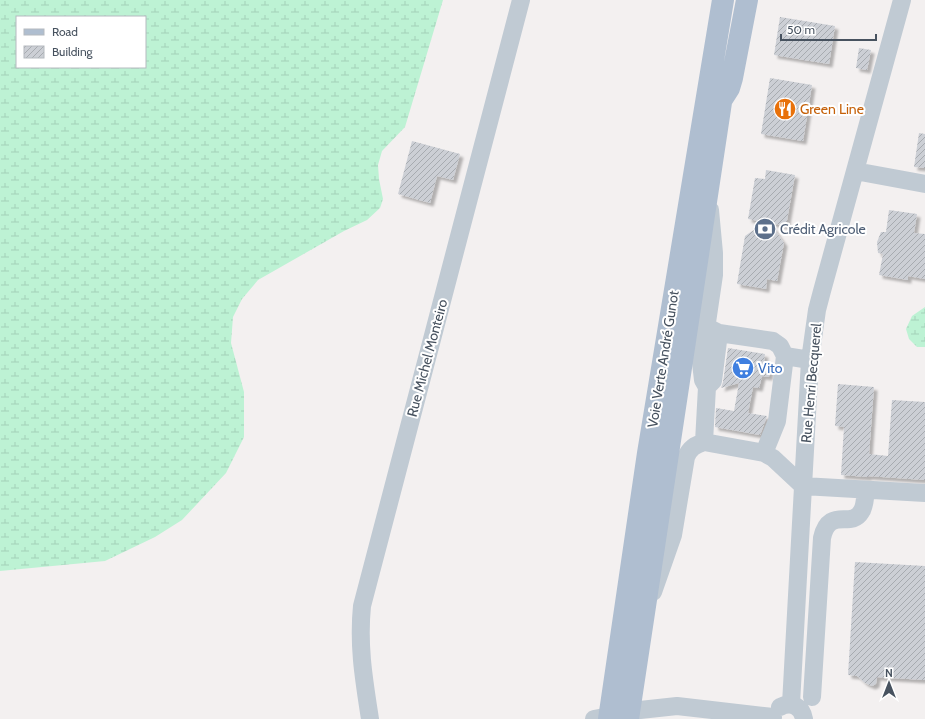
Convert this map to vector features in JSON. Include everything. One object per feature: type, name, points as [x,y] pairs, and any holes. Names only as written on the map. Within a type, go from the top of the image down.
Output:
[{"type":"main road","points":[[715,0],[703,78],[715,95],[729,88],[747,0]]},
{"type":"main road","name":"Voie Verte André Gunot","points":[[617,705],[642,622],[708,192],[723,0]]},
{"type":"main road","name":"Voie Verte André Gunot","points":[[628,719],[617,705],[648,453],[715,95],[737,0]]},
{"type":"street","name":"Rue Michel Monteiro","points":[[370,719],[362,671],[360,646],[362,606],[521,0]]},
{"type":"street","name":"Rue Henri Becquerel","points":[[791,704],[810,360],[817,310],[902,0]]},
{"type":"street","points":[[855,171],[925,184]]},
{"type":"street","points":[[704,442],[708,387],[703,380],[701,363],[713,329],[714,275],[714,253],[708,192]]},
{"type":"street","points":[[713,329],[773,341],[780,346],[785,356],[777,421],[764,453]]},
{"type":"street","points":[[785,356],[810,360]]},
{"type":"street","points":[[642,622],[673,535],[686,457],[688,451],[694,446],[704,442],[764,453],[773,458],[803,486],[925,494]]},
{"type":"street","points":[[812,697],[817,607],[824,529],[828,523],[833,520],[851,518],[861,513],[866,490]]},
{"type":"street","points":[[594,719],[640,710],[677,706],[773,718],[778,709],[782,706],[791,704],[800,709],[804,719]]},
{"type":"green space","points":[[0,0],[443,0],[405,127],[382,151],[378,165],[383,199],[380,208],[367,220],[344,231],[258,280],[242,299],[233,317],[231,343],[244,392],[244,437],[226,473],[182,520],[155,537],[105,561],[0,571]]},
{"type":"green space","points":[[925,307],[925,347],[917,347],[909,339],[906,329],[912,316]]},
{"type":"building","points":[[780,17],[835,26],[829,64],[774,55]]},
{"type":"building","points":[[859,48],[871,50],[867,70],[856,68]]},
{"type":"building","points":[[770,78],[812,85],[803,141],[761,134]]},
{"type":"building","points":[[919,133],[925,134],[925,168],[914,167]]},
{"type":"building","points":[[412,141],[460,154],[453,180],[437,176],[430,203],[398,194]]},
{"type":"building","name":"Crédit Agricole","points":[[766,170],[795,175],[786,226],[770,223],[784,243],[777,281],[767,279],[766,289],[737,284],[745,236],[765,222],[748,219],[755,178],[765,179]]},
{"type":"building","points":[[889,210],[917,214],[914,233],[925,234],[925,279],[908,276],[908,280],[879,275],[883,254],[878,253],[877,242],[881,232],[886,232]]},
{"type":"building","points":[[728,348],[765,354],[764,361],[771,363],[769,377],[762,376],[759,388],[753,387],[748,413],[767,416],[760,435],[715,427],[716,408],[734,411],[739,383],[721,388]]},
{"type":"building","points":[[838,384],[874,387],[869,454],[888,456],[892,400],[925,402],[925,480],[841,475],[844,427],[835,426]]},
{"type":"building","points":[[855,562],[925,566],[925,680],[877,677],[876,684],[872,686],[865,683],[857,676],[848,675]]},
{"type":"place","name":"Green Line","points":[[785,109]]},
{"type":"place","name":"Crédit Agricole","points":[[765,229]]},
{"type":"place","name":"Vito","points":[[743,368]]}]
